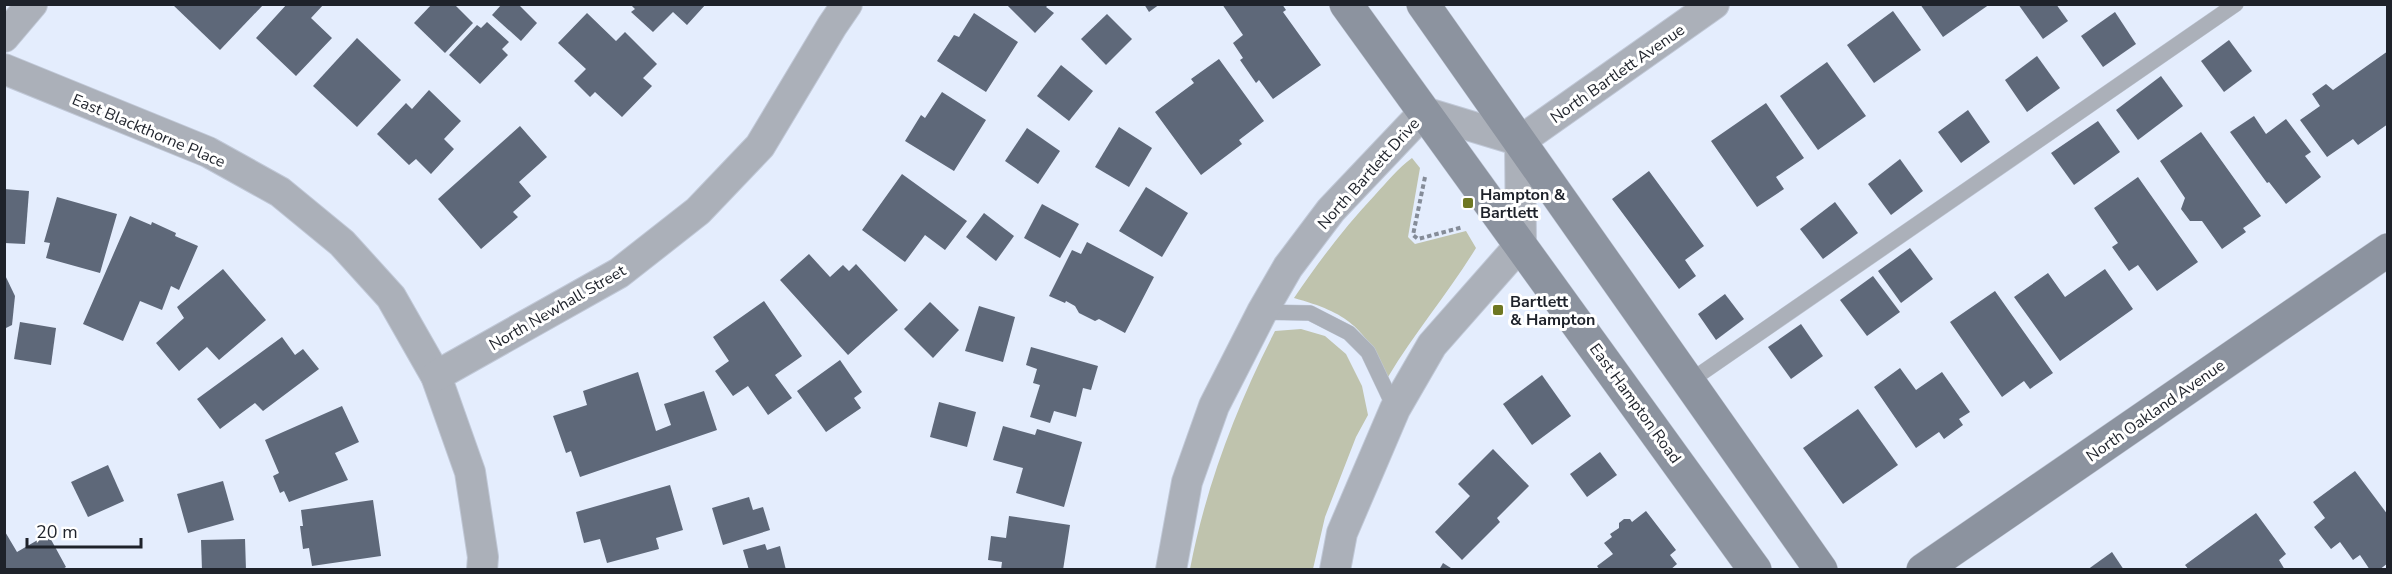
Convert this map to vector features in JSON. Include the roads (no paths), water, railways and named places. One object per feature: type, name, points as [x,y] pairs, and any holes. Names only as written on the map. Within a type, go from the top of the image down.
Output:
[{"type":"main road","name":"East Hampton Road","points":[[1346,4],[1755,570]]},
{"type":"main road","points":[[1423,4],[1821,570]]},
{"type":"main road","name":"North Oakland Avenue","points":[[1923,570],[2388,250]]},
{"type":"street","points":[[4,37],[32,4]]},
{"type":"street","name":"North Newhall Street","points":[[436,375],[619,273],[698,211],[760,146],[847,4]]},
{"type":"street","name":"North Bartlett Avenue","points":[[1521,141],[1714,4]]},
{"type":"street","name":"East Blackthorne Place","points":[[4,69],[208,152],[280,192],[342,243],[391,297],[436,375],[470,472],[483,557],[482,570]]},
{"type":"street","name":"North Bartlett Drive","points":[[1171,570],[1187,482],[1214,406],[1262,312],[1288,267],[1331,210],[1424,112],[1521,141]]},
{"type":"street","points":[[1335,570],[1342,533],[1395,410],[1432,345],[1521,244],[1521,141]]},
{"type":"lane","points":[[1690,381],[2236,4]]},
{"type":"lane","points":[[1262,312],[1310,313],[1348,333],[1368,352],[1395,410]]},
{"type":"place","name":"Hampton & Bartlett","points":[[1468,203]]},
{"type":"place","name":"Bartlett & Hampton","points":[[1498,310]]}]
